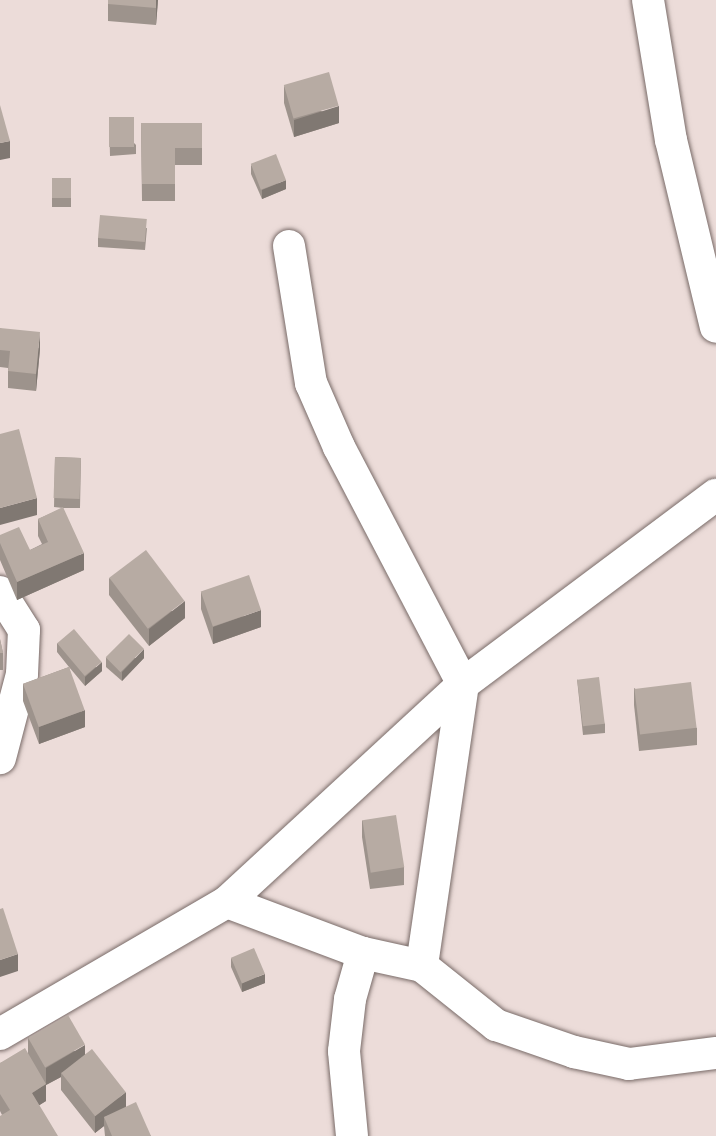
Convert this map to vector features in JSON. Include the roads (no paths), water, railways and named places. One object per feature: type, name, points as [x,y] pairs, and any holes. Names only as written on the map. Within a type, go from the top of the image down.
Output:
[{"type":"street","points":[[648,0],[671,140],[716,327]]},
{"type":"street","points":[[289,246],[311,383],[339,447],[463,684],[422,966]]},
{"type":"street","points":[[0,1034],[227,902],[463,684],[716,495]]},
{"type":"street","points":[[0,592],[24,630],[22,674],[0,758]]},
{"type":"street","points":[[227,902],[363,953],[422,966],[496,1025],[573,1052],[629,1064],[716,1053]]},
{"type":"street","points":[[352,1136],[344,1051],[350,999],[363,953]]}]
